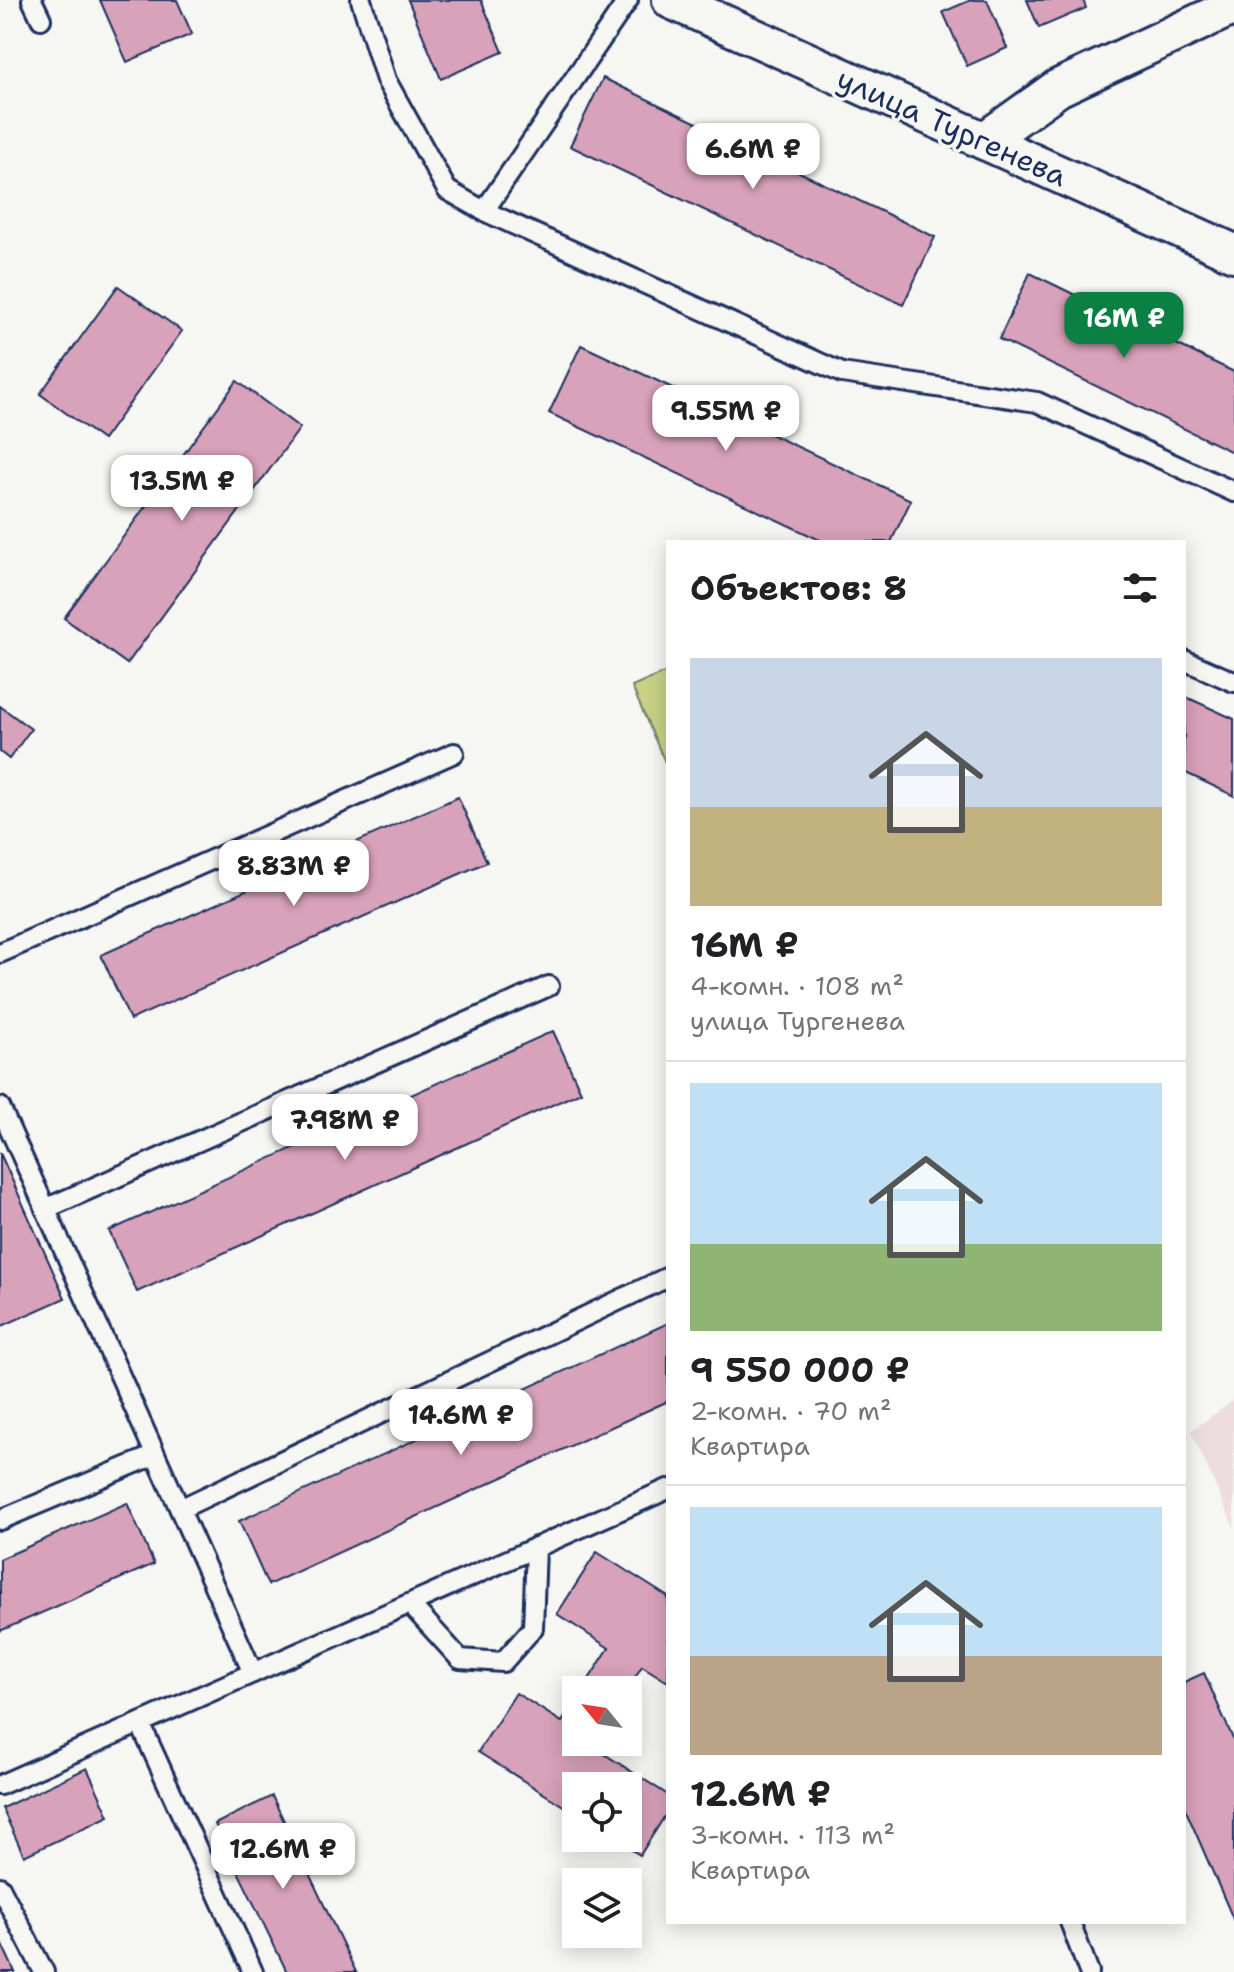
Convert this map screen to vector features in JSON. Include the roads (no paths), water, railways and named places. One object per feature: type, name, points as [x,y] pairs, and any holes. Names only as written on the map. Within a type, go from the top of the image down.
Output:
[{"type":"street","name":"улица Тургенева","points":[[671,0],[1234,253]]},
{"type":"street","points":[[984,141],[1058,88],[1234,6]]},
{"type":"lane","points":[[32,0],[41,19]]},
{"type":"lane","points":[[361,0],[386,80],[447,190],[484,211],[842,373],[1037,402],[1234,492]]},
{"type":"lane","points":[[484,211],[628,0]]},
{"type":"lane","points":[[1186,661],[1234,682]]},
{"type":"lane","points":[[0,953],[454,753]]},
{"type":"lane","points":[[45,1209],[549,986]]},
{"type":"lane","points":[[0,1107],[253,1673]]},
{"type":"lane","points":[[180,1509],[666,1278]]},
{"type":"lane","points":[[0,1520],[155,1455]]},
{"type":"lane","points":[[0,1785],[666,1490]]},
{"type":"lane","points":[[410,1604],[460,1659],[503,1662],[533,1628],[536,1547]]},
{"type":"lane","points":[[140,1723],[253,1972]]},
{"type":"lane","points":[[0,1887],[44,1972]]},
{"type":"lane","points":[[1071,1924],[1089,1972]]}]
